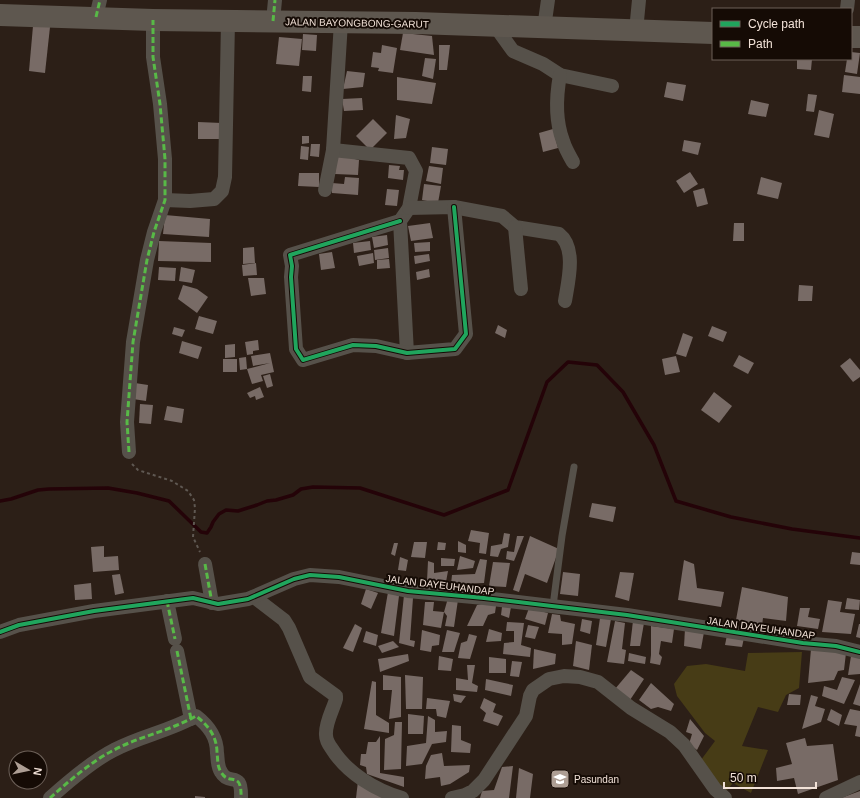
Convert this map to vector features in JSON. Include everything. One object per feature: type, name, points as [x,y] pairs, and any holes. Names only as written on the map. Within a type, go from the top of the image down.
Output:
[{"type":"main road","name":"JALAN BAYONGBONG-GARUT","points":[[0,15],[98,9],[153,20],[341,22],[712,33]]},
{"type":"street","points":[[273,22],[275,0]]},
{"type":"street","points":[[544,28],[548,0]]},
{"type":"street","points":[[636,31],[639,0]]},
{"type":"street","points":[[129,452],[127,422],[132,342],[147,260],[154,232],[165,200],[165,159],[160,104],[153,57],[153,20]]},
{"type":"street","points":[[165,200],[190,201],[214,199],[222,191],[225,177],[228,21]]},
{"type":"street","points":[[325,190],[333,150],[341,22]]},
{"type":"street","points":[[495,26],[513,51],[543,64],[560,75],[612,86]]},
{"type":"street","points":[[560,75],[557,95],[558,122],[563,142],[573,162]]},
{"type":"street","points":[[333,150],[409,158],[416,170],[409,208],[400,221],[407,353]]},
{"type":"street","points":[[409,208],[454,207],[502,216],[515,227],[559,234],[564,238],[566,243],[570,265],[565,301]]},
{"type":"street","points":[[400,221],[290,254],[292,266],[291,278],[296,349],[303,360],[353,345],[376,346],[407,353],[455,349],[466,334],[454,207]]},
{"type":"street","points":[[515,227],[521,289]]},
{"type":"street","points":[[205,564],[215,603]]},
{"type":"street","name":"JALAN DAYEUHANDAP","points":[[0,632],[19,625],[94,611],[193,598],[215,603],[251,598],[294,579],[310,576],[339,577],[408,590],[627,615],[803,643],[836,646],[860,652]]},
{"type":"street","points":[[251,598],[284,620],[289,628],[310,677],[336,696],[326,734],[335,754],[346,766],[359,776],[382,790],[402,798]]},
{"type":"street","points":[[167,602],[191,719]]},
{"type":"street","points":[[452,798],[465,795],[473,791],[484,780],[526,716],[530,696],[533,690],[549,679],[572,676],[598,682],[631,708],[670,732],[684,745],[715,788],[725,798]]},
{"type":"street","points":[[50,798],[88,767],[114,750],[179,725],[196,716],[214,735],[220,771],[226,777],[240,783],[241,798]]},
{"type":"street","points":[[826,798],[860,782]]},
{"type":"lane","points":[[553,606],[562,536],[574,466]]},
{"type":"path","points":[[129,452],[131,464],[138,470],[172,481],[188,491],[194,500],[193,537],[205,564]]},
{"type":"shaded area","points":[[802,652],[799,688],[786,695],[778,712],[758,707],[742,746],[768,750],[751,793],[733,783],[724,794],[698,764],[715,741],[705,733],[677,696],[674,684],[687,666],[706,664],[745,671],[748,653]]},
{"type":"building","points":[[33,26],[50,27],[45,73],[29,71]]},
{"type":"building","points":[[403,33],[432,36],[434,55],[400,50]]},
{"type":"building","points":[[303,34],[317,35],[316,51],[302,50]]},
{"type":"building","points":[[279,37],[302,39],[299,66],[276,64]]},
{"type":"building","points":[[382,45],[397,48],[393,73],[378,71],[379,68],[371,67],[373,52],[381,53]]},
{"type":"building","points":[[439,45],[450,45],[447,70],[439,70]]},
{"type":"building","points":[[852,52],[860,53],[857,74],[845,72],[847,60],[852,60]]},
{"type":"building","points":[[425,58],[436,59],[433,79],[422,76]]},
{"type":"building","points":[[797,60],[812,60],[811,70],[797,69]]},
{"type":"building","points":[[347,71],[365,73],[363,87],[343,89]]},
{"type":"building","points":[[844,75],[860,77],[860,94],[842,92]]},
{"type":"building","points":[[303,76],[312,76],[311,92],[302,91]]},
{"type":"building","points":[[397,77],[436,83],[432,104],[397,100]]},
{"type":"building","points":[[667,82],[686,85],[683,101],[664,97]]},
{"type":"building","points":[[808,94],[817,95],[814,112],[806,111]]},
{"type":"building","points":[[362,98],[363,110],[344,111],[342,99]]},
{"type":"building","points":[[751,100],[769,104],[766,117],[748,114]]},
{"type":"building","points":[[819,110],[834,114],[829,138],[814,135]]},
{"type":"building","points":[[396,115],[410,119],[406,138],[394,139]]},
{"type":"building","points":[[373,119],[387,133],[370,150],[356,136]]},
{"type":"building","points":[[198,122],[222,123],[221,139],[198,139]]},
{"type":"building","points":[[553,129],[558,148],[543,152],[539,133]]},
{"type":"building","points":[[302,136],[309,136],[309,143],[302,144]]},
{"type":"building","points":[[684,140],[701,143],[698,155],[682,151]]},
{"type":"building","points":[[311,144],[320,144],[319,157],[310,156]]},
{"type":"building","points":[[301,146],[309,147],[308,160],[300,159]]},
{"type":"building","points":[[432,147],[448,149],[446,165],[430,163]]},
{"type":"building","points":[[337,155],[359,160],[358,175],[335,174]]},
{"type":"building","points":[[389,165],[400,166],[399,170],[404,170],[403,180],[388,178]]},
{"type":"building","points":[[429,166],[443,168],[441,184],[426,181]]},
{"type":"building","points":[[690,172],[698,184],[684,193],[676,181]]},
{"type":"building","points":[[299,173],[319,173],[319,187],[298,186]]},
{"type":"building","points":[[345,177],[359,178],[358,195],[332,193],[332,183],[344,184]]},
{"type":"building","points":[[761,177],[782,183],[778,199],[757,194]]},
{"type":"building","points":[[424,184],[441,186],[438,203],[422,200]]},
{"type":"building","points":[[704,188],[708,204],[697,207],[693,191]]},
{"type":"building","points":[[387,189],[399,190],[397,206],[385,205]]},
{"type":"building","points":[[165,215],[210,219],[209,237],[163,234]]},
{"type":"building","points":[[430,223],[433,238],[411,241],[408,226]]},
{"type":"building","points":[[734,223],[744,223],[744,241],[733,241]]},
{"type":"building","points":[[387,235],[388,245],[374,248],[372,237]]},
{"type":"building","points":[[159,241],[211,243],[211,262],[158,261]]},
{"type":"building","points":[[370,241],[371,250],[354,253],[353,243]]},
{"type":"building","points":[[430,242],[430,251],[415,252],[414,243]]},
{"type":"building","points":[[254,247],[255,263],[243,264],[243,248]]},
{"type":"building","points":[[388,248],[389,258],[375,260],[374,250]]},
{"type":"building","points":[[332,252],[335,268],[321,270],[319,254]]},
{"type":"building","points":[[373,253],[374,263],[359,266],[357,256]]},
{"type":"building","points":[[429,254],[430,261],[415,264],[414,256]]},
{"type":"building","points":[[389,259],[390,268],[377,269],[377,260]]},
{"type":"building","points":[[256,263],[257,275],[243,276],[242,265]]},
{"type":"building","points":[[159,267],[176,268],[175,281],[158,280]]},
{"type":"building","points":[[181,267],[195,270],[192,283],[179,281]]},
{"type":"building","points":[[429,269],[430,277],[417,280],[416,272]]},
{"type":"building","points":[[248,278],[264,278],[266,294],[251,296]]},
{"type":"building","points":[[183,285],[197,289],[208,297],[197,313],[178,299]]},
{"type":"building","points":[[799,285],[813,286],[812,301],[798,301]]},
{"type":"building","points":[[199,316],[217,321],[213,334],[195,329]]},
{"type":"building","points":[[498,325],[507,330],[505,338],[495,333]]},
{"type":"building","points":[[712,326],[727,332],[723,342],[708,336]]},
{"type":"building","points":[[174,327],[185,330],[182,337],[172,334]]},
{"type":"building","points":[[683,333],[693,337],[686,357],[676,354]]},
{"type":"building","points":[[258,340],[259,350],[253,351],[253,354],[247,355],[245,342]]},
{"type":"building","points":[[182,341],[202,347],[198,359],[179,353]]},
{"type":"building","points":[[235,344],[235,357],[225,358],[225,345]]},
{"type":"building","points":[[270,353],[274,372],[261,375],[263,381],[252,384],[247,369],[270,363],[253,366],[251,356]]},
{"type":"building","points":[[739,355],[754,363],[748,374],[733,366]]},
{"type":"building","points":[[676,356],[680,372],[665,375],[662,359]]},
{"type":"building","points":[[246,357],[247,369],[240,370],[239,358]]},
{"type":"building","points":[[850,358],[860,370],[860,377],[853,382],[840,366]]},
{"type":"building","points":[[223,359],[237,359],[237,372],[223,372]]},
{"type":"building","points":[[270,374],[273,386],[267,388],[263,376]]},
{"type":"building","points":[[135,383],[148,385],[146,401],[133,399]]},
{"type":"building","points":[[260,387],[264,397],[256,400],[255,396],[250,398],[247,393]]},
{"type":"building","points":[[714,392],[732,406],[719,423],[701,410]]},
{"type":"building","points":[[140,404],[153,405],[151,424],[139,423]]},
{"type":"building","points":[[167,406],[184,409],[182,423],[164,420]]},
{"type":"building","points":[[592,503],[616,507],[613,522],[589,517]]},
{"type":"building","points":[[471,530],[489,533],[486,554],[479,553],[480,543],[468,541]]},
{"type":"building","points":[[504,533],[510,534],[508,547],[501,549],[498,557],[490,556],[491,546],[502,544]]},
{"type":"building","points":[[517,536],[524,536],[514,561],[506,559],[507,551],[514,552]]},
{"type":"building","points":[[530,536],[559,549],[547,583],[525,574],[519,592],[513,590]]},
{"type":"building","points":[[458,541],[466,545],[466,553],[458,552]]},
{"type":"building","points":[[414,542],[427,542],[425,558],[411,557]]},
{"type":"building","points":[[438,542],[446,543],[445,550],[437,550]]},
{"type":"building","points":[[394,543],[398,543],[395,556],[391,554]]},
{"type":"building","points":[[104,546],[104,557],[118,556],[119,570],[93,572],[91,547]]},
{"type":"building","points":[[852,552],[860,553],[860,565],[850,564]]},
{"type":"building","points":[[460,556],[475,561],[473,568],[457,570]]},
{"type":"building","points":[[400,557],[408,560],[406,571],[398,570]]},
{"type":"building","points":[[441,558],[455,559],[454,566],[441,566]]},
{"type":"building","points":[[480,559],[487,560],[484,583],[451,584],[452,575],[475,574]]},
{"type":"building","points":[[684,560],[694,564],[697,588],[724,592],[721,607],[678,600]]},
{"type":"building","points":[[428,561],[434,563],[434,573],[448,571],[446,582],[427,581]]},
{"type":"building","points":[[493,562],[510,563],[506,587],[489,586]]},
{"type":"building","points":[[563,572],[580,574],[578,596],[560,594]]},
{"type":"building","points":[[620,572],[634,573],[629,601],[615,597]]},
{"type":"building","points":[[120,574],[124,593],[115,595],[112,575]]},
{"type":"building","points":[[91,583],[92,599],[75,600],[74,585]]},
{"type":"building","points":[[742,587],[788,597],[786,621],[763,618],[762,626],[736,620]]},
{"type":"building","points":[[366,589],[378,593],[371,609],[361,604]]},
{"type":"building","points":[[388,592],[399,596],[394,636],[381,633]]},
{"type":"building","points":[[404,595],[413,598],[410,640],[415,641],[414,647],[399,643]]},
{"type":"building","points":[[448,598],[458,600],[454,627],[445,626],[447,616],[444,612]]},
{"type":"building","points":[[847,598],[860,600],[859,610],[845,609]]},
{"type":"building","points":[[828,600],[842,602],[840,612],[855,614],[851,634],[822,632]]},
{"type":"building","points":[[425,602],[434,602],[433,611],[444,612],[441,628],[423,625]]},
{"type":"building","points":[[487,603],[496,606],[495,613],[488,615],[483,626],[467,626],[477,605]]},
{"type":"building","points":[[502,607],[511,607],[509,618],[501,615]]},
{"type":"building","points":[[529,608],[548,613],[545,625],[525,619]]},
{"type":"building","points":[[800,608],[810,608],[808,617],[820,619],[818,629],[797,626]]},
{"type":"building","points":[[552,614],[560,615],[561,621],[575,624],[572,644],[562,645],[562,634],[548,633]]},
{"type":"building","points":[[600,618],[611,619],[606,647],[596,645]]},
{"type":"building","points":[[582,619],[592,621],[590,634],[580,631]]},
{"type":"building","points":[[615,621],[625,623],[622,649],[626,650],[624,664],[607,662]]},
{"type":"building","points":[[633,621],[644,623],[640,646],[630,646]]},
{"type":"building","points":[[507,622],[524,623],[521,645],[531,648],[530,657],[503,654],[504,643],[514,642],[514,631],[506,631]]},
{"type":"building","points":[[355,624],[362,628],[353,652],[343,648]]},
{"type":"building","points":[[860,624],[860,638],[856,637]]},
{"type":"building","points":[[528,625],[539,627],[535,639],[525,637]]},
{"type":"building","points":[[651,626],[674,629],[672,643],[661,641],[659,654],[662,657],[660,665],[650,663]]},
{"type":"building","points":[[489,629],[502,633],[501,641],[486,642]]},
{"type":"building","points":[[685,629],[704,632],[701,649],[684,646]]},
{"type":"building","points":[[422,630],[440,635],[439,645],[432,646],[431,652],[420,650]]},
{"type":"building","points":[[447,630],[460,633],[454,652],[442,652]]},
{"type":"building","points":[[366,631],[378,635],[376,646],[363,642]]},
{"type":"building","points":[[469,634],[477,636],[470,659],[458,658],[461,643],[467,641]]},
{"type":"building","points":[[727,635],[744,638],[742,647],[725,645]]},
{"type":"building","points":[[393,641],[399,647],[382,653],[378,646]]},
{"type":"building","points":[[576,641],[592,645],[589,670],[573,666]]},
{"type":"building","points":[[534,649],[556,654],[555,664],[533,669]]},
{"type":"building","points":[[811,649],[846,653],[844,670],[838,671],[834,680],[808,683]]},
{"type":"building","points":[[629,653],[646,657],[645,664],[628,661]]},
{"type":"building","points":[[408,654],[409,661],[380,672],[378,659]]},
{"type":"building","points":[[439,656],[453,659],[451,671],[438,670]]},
{"type":"building","points":[[851,656],[860,658],[860,674],[848,675]]},
{"type":"building","points":[[489,657],[506,659],[506,673],[489,673]]},
{"type":"building","points":[[512,661],[522,662],[519,677],[510,676]]},
{"type":"building","points":[[467,665],[475,665],[472,683],[478,686],[477,692],[456,690],[456,678],[468,680]]},
{"type":"building","points":[[631,670],[644,679],[630,700],[615,689]]},
{"type":"building","points":[[383,675],[401,677],[401,717],[389,719],[392,690],[383,690]]},
{"type":"building","points":[[405,675],[423,677],[422,709],[406,709]]},
{"type":"building","points":[[842,677],[855,680],[844,704],[822,696],[824,686],[837,690]]},
{"type":"building","points":[[486,679],[513,685],[511,696],[485,690]]},
{"type":"building","points":[[372,681],[376,682],[376,715],[389,723],[389,733],[364,729]]},
{"type":"building","points":[[651,683],[674,704],[671,711],[658,707],[651,709],[639,700]]},
{"type":"building","points":[[860,684],[860,706],[853,704]]},
{"type":"building","points":[[453,694],[466,696],[461,703],[454,701]]},
{"type":"building","points":[[789,694],[801,695],[800,705],[787,705]]},
{"type":"building","points":[[811,695],[818,697],[815,706],[825,709],[821,722],[802,729]]},
{"type":"building","points":[[427,698],[450,701],[446,718],[437,716],[436,709],[426,709]]},
{"type":"building","points":[[484,698],[496,704],[493,712],[503,716],[498,726],[483,721],[486,713],[480,708]]},
{"type":"building","points":[[831,709],[842,715],[839,726],[827,720]]},
{"type":"building","points":[[850,709],[860,711],[860,737],[855,736],[857,726],[844,724]]},
{"type":"building","points":[[408,714],[424,716],[423,734],[408,734]]},
{"type":"building","points":[[428,716],[435,720],[435,732],[447,731],[446,742],[432,744],[422,764],[406,766],[407,746],[426,743]]},
{"type":"building","points":[[690,719],[704,736],[697,750],[689,744],[692,734],[686,732]]},
{"type":"building","points":[[395,722],[402,722],[401,769],[384,770],[385,739],[394,735]]},
{"type":"building","points":[[452,725],[461,726],[461,740],[471,744],[470,753],[451,752]]},
{"type":"building","points":[[380,736],[380,773],[404,777],[404,787],[367,774],[366,767],[360,765],[361,754],[366,754],[368,742],[376,742]]},
{"type":"building","points":[[805,738],[807,746],[833,744],[838,780],[798,794],[794,778],[777,781],[776,768],[792,764],[786,743]]},
{"type":"building","points":[[442,753],[444,766],[470,765],[469,772],[450,784],[441,786],[440,777],[425,779],[426,766],[431,755]]},
{"type":"building","points":[[513,766],[509,798],[480,798],[482,791],[494,790],[502,767]]},
{"type":"building","points":[[519,768],[533,774],[530,798],[516,798]]},
{"type":"building","points":[[358,781],[392,798],[356,798]]},
{"type":"building","points":[[860,791],[860,798],[841,798]]},
{"type":"building","points":[[195,796],[205,797],[205,798],[195,798]]},
{"type":"waterway","points":[[0,501],[38,490],[108,488],[169,501],[201,532],[207,533],[219,514],[226,510],[238,511],[267,501],[293,495],[301,489],[313,487],[360,488],[444,515],[508,490],[547,382],[568,362],[597,365],[623,392],[654,445],[676,501],[731,517],[792,529],[860,538]]},
{"type":"marked path","points":[[96,17],[100,0]]},
{"type":"marked path","points":[[273,21],[275,0]]},
{"type":"marked path","points":[[129,452],[127,422],[133,342],[147,260],[154,232],[165,200],[165,159],[160,104],[153,57],[153,20]]},
{"type":"marked path","points":[[205,564],[212,603]]},
{"type":"marked path","points":[[167,601],[175,639]]},
{"type":"marked path","points":[[177,651],[191,719]]},
{"type":"marked path","points":[[50,798],[97,760],[124,745],[176,726],[196,716],[205,724],[214,737],[220,770],[224,776],[237,781],[241,789],[241,798]]},
{"type":"cycle path","points":[[400,221],[290,255],[292,266],[291,277],[296,349],[303,360],[353,345],[376,346],[407,353],[455,349],[466,334],[454,207]]},
{"type":"cycle path","points":[[0,632],[19,625],[94,611],[193,598],[218,604],[248,599],[294,579],[310,575],[339,577],[408,591],[484,598],[627,615],[803,643],[836,646],[860,652]]},
{"type":"place","name":"Pasundan","points":[[560,779]]}]
